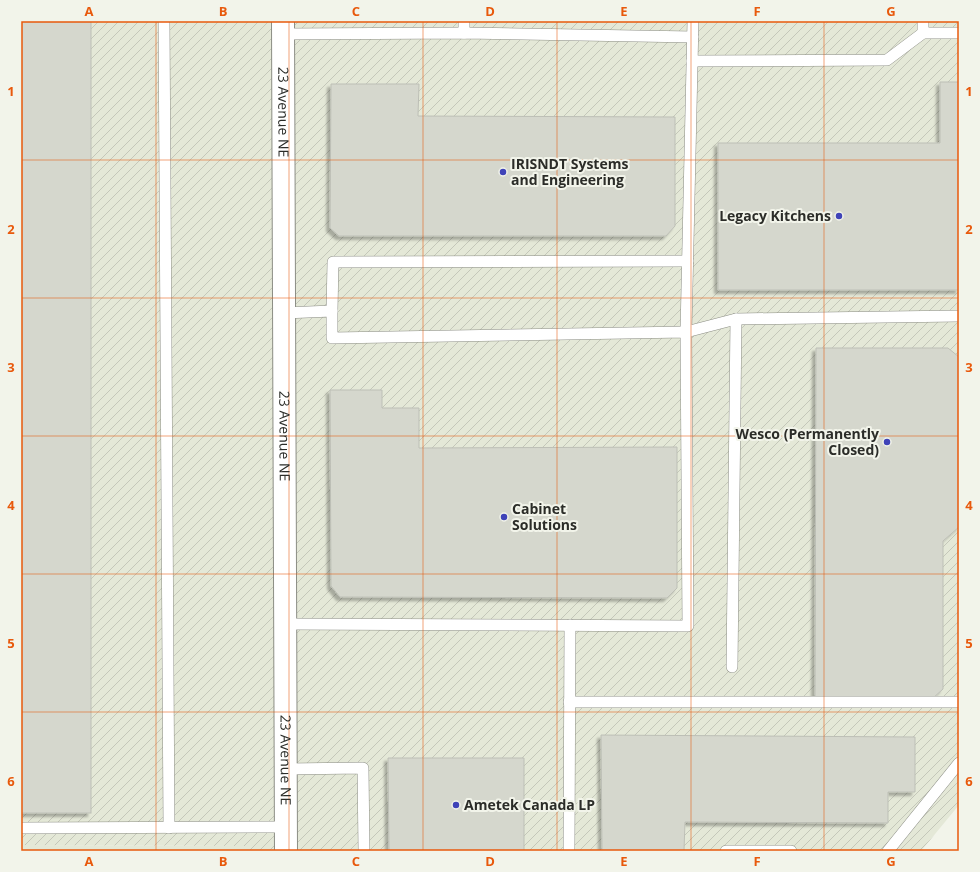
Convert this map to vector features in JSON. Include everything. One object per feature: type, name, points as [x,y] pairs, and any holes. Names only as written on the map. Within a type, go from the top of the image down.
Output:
[{"type":"street","name":"23 Avenue NE","points":[[283,27],[286,851]]},
{"type":"lane","points":[[164,21],[169,828]]},
{"type":"lane","points":[[464,21],[464,33]]},
{"type":"lane","points":[[285,624],[688,626],[686,332],[693,21]]},
{"type":"lane","points":[[923,21],[923,33]]},
{"type":"lane","points":[[283,27],[464,33],[693,37]]},
{"type":"lane","points":[[692,61],[887,60],[923,33],[959,33]]},
{"type":"lane","points":[[688,261],[333,262],[332,338],[686,332],[736,319],[959,316]]},
{"type":"lane","points":[[284,313],[332,311]]},
{"type":"lane","points":[[732,666],[736,319]]},
{"type":"lane","points":[[569,851],[570,625]]},
{"type":"lane","points":[[569,702],[959,702]]},
{"type":"lane","points":[[888,851],[959,763]]},
{"type":"lane","points":[[286,768],[363,768],[364,851]]},
{"type":"lane","points":[[21,828],[286,827]]},
{"type":"lane","points":[[726,851],[791,851]]},
{"type":"shaded area","points":[[21,21],[959,21],[959,805],[921,851],[245,851],[245,846],[21,845]]},
{"type":"shaded area","points":[[21,845],[245,846],[245,851],[21,851]]},
{"type":"building","points":[[21,21],[91,21],[91,813],[21,813]]},
{"type":"building","name":"Legacy Kitchens","points":[[940,82],[959,82],[959,290],[718,290],[718,143],[940,143]]},
{"type":"building","name":"IRISNDT Systems and Engineering","points":[[331,84],[419,84],[418,116],[675,117],[675,226],[666,236],[339,236],[330,228]]},
{"type":"building","name":"Wesco (Permanently Closed)","points":[[816,348],[948,348],[959,357],[959,527],[943,541],[943,689],[932,699],[815,699]]},
{"type":"building","name":"Cabinet Solutions","points":[[330,390],[382,390],[382,408],[419,408],[419,448],[677,447],[677,588],[667,598],[340,597],[331,586]]},
{"type":"building","points":[[601,735],[915,737],[915,792],[888,792],[888,823],[685,822],[684,851],[602,851]]},
{"type":"building","name":"Ametek Canada LP","points":[[388,758],[524,758],[524,851],[389,851]]},
{"type":"place","name":"IRISNDT Systems and Engineering","points":[[503,172]]},
{"type":"place","name":"Legacy Kitchens","points":[[839,216]]},
{"type":"place","name":"Wesco (Permanently Closed)","points":[[887,442]]},
{"type":"place","name":"Cabinet Solutions","points":[[504,517]]},
{"type":"place","name":"Ametek Canada LP","points":[[456,805]]}]
